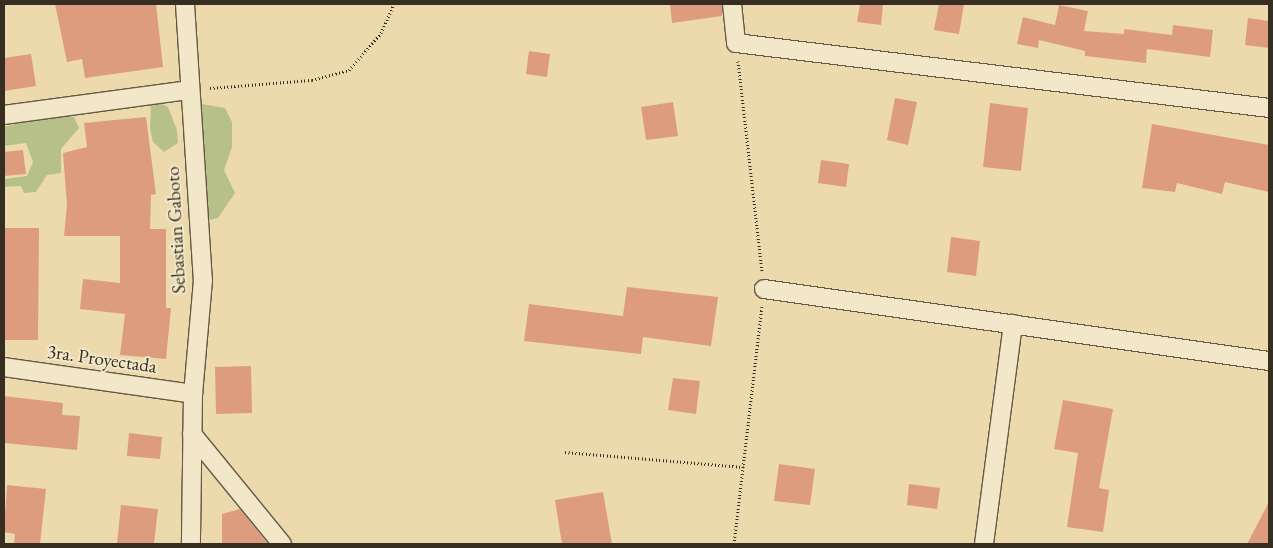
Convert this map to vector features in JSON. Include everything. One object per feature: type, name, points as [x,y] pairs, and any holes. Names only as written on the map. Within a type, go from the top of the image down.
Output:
[{"type":"street","name":"Sebastian Gaboto","points":[[185,4],[188,90],[203,280],[193,394],[190,544]]},
{"type":"street","points":[[732,4],[736,44],[1269,108]]},
{"type":"street","points":[[4,115],[188,90]]},
{"type":"street","points":[[764,290],[1269,362]]},
{"type":"street","points":[[984,544],[1013,324]]},
{"type":"street","name":"3ra. Proyectada","points":[[4,367],[193,394]]},
{"type":"street","points":[[192,434],[282,544]]},
{"type":"path","points":[[188,90],[312,80],[349,70],[381,34],[394,4]]},
{"type":"path","points":[[734,544],[764,290],[736,44]]},
{"type":"path","points":[[564,452],[743,467]]},
{"type":"green space","points":[[157,102],[168,107],[177,130],[178,143],[164,152],[153,142],[150,129],[151,104]]},
{"type":"green space","points":[[196,103],[225,108],[232,122],[232,147],[224,170],[235,193],[218,218],[202,222]]},
{"type":"green space","points":[[53,114],[74,117],[79,128],[61,149],[61,173],[47,175],[36,192],[24,193],[21,186],[4,187],[4,179],[27,176],[33,162],[26,143],[4,146],[4,127]]},
{"type":"building","points":[[55,4],[156,4],[163,67],[85,78],[82,59],[67,62]]},
{"type":"building","points":[[670,4],[722,4],[722,16],[672,23]]},
{"type":"building","points":[[860,4],[883,4],[881,25],[857,22]]},
{"type":"building","points":[[939,4],[964,4],[959,34],[934,30]]},
{"type":"building","points":[[1059,5],[1088,11],[1084,31],[1124,34],[1124,29],[1172,35],[1173,25],[1213,30],[1210,57],[1147,49],[1146,63],[1085,56],[1085,51],[1039,40],[1038,48],[1017,44],[1023,17],[1055,25]]},
{"type":"building","points":[[1248,18],[1269,21],[1269,48],[1245,45]]},
{"type":"building","points":[[529,51],[550,54],[547,77],[526,74]]},
{"type":"building","points":[[31,54],[36,86],[4,91],[4,58]]},
{"type":"building","points":[[895,98],[917,102],[908,145],[887,140]]},
{"type":"building","points":[[673,102],[678,136],[646,140],[641,107]]},
{"type":"building","points":[[990,103],[1028,108],[1021,171],[983,167]]},
{"type":"building","points":[[146,117],[156,194],[151,195],[150,229],[166,229],[166,308],[171,308],[166,359],[120,355],[125,314],[80,309],[83,279],[120,283],[120,236],[64,236],[67,205],[63,153],[87,147],[84,123]]},
{"type":"building","points":[[1152,124],[1269,145],[1269,192],[1225,182],[1222,194],[1177,183],[1175,192],[1142,188]]},
{"type":"building","points":[[23,150],[26,174],[4,176],[4,152]]},
{"type":"building","points":[[821,160],[849,164],[846,187],[818,183]]},
{"type":"building","points":[[4,228],[39,228],[38,340],[4,340]]},
{"type":"building","points":[[951,237],[980,241],[976,276],[947,272]]},
{"type":"building","points":[[627,287],[718,297],[711,346],[643,337],[641,354],[524,341],[529,304],[623,316]]},
{"type":"building","points":[[251,366],[252,413],[216,414],[215,367]]},
{"type":"building","points":[[673,378],[700,381],[696,414],[668,410]]},
{"type":"building","points":[[4,396],[63,403],[62,415],[80,416],[77,450],[4,443]]},
{"type":"building","points":[[1063,400],[1113,409],[1099,488],[1109,490],[1103,532],[1067,527],[1078,453],[1054,449]]},
{"type":"building","points":[[129,433],[162,437],[160,459],[127,456]]},
{"type":"building","points":[[779,464],[815,469],[810,505],[774,501]]},
{"type":"building","points":[[909,484],[940,488],[937,509],[907,505]]},
{"type":"building","points":[[7,485],[46,489],[40,544],[14,544],[15,534],[4,532]]},
{"type":"building","points":[[603,492],[612,544],[562,544],[555,500]]},
{"type":"building","points":[[1269,502],[1269,544],[1247,544]]},
{"type":"building","points":[[121,505],[158,509],[154,544],[117,544]]},
{"type":"building","points":[[240,509],[268,544],[222,544],[222,514]]}]
